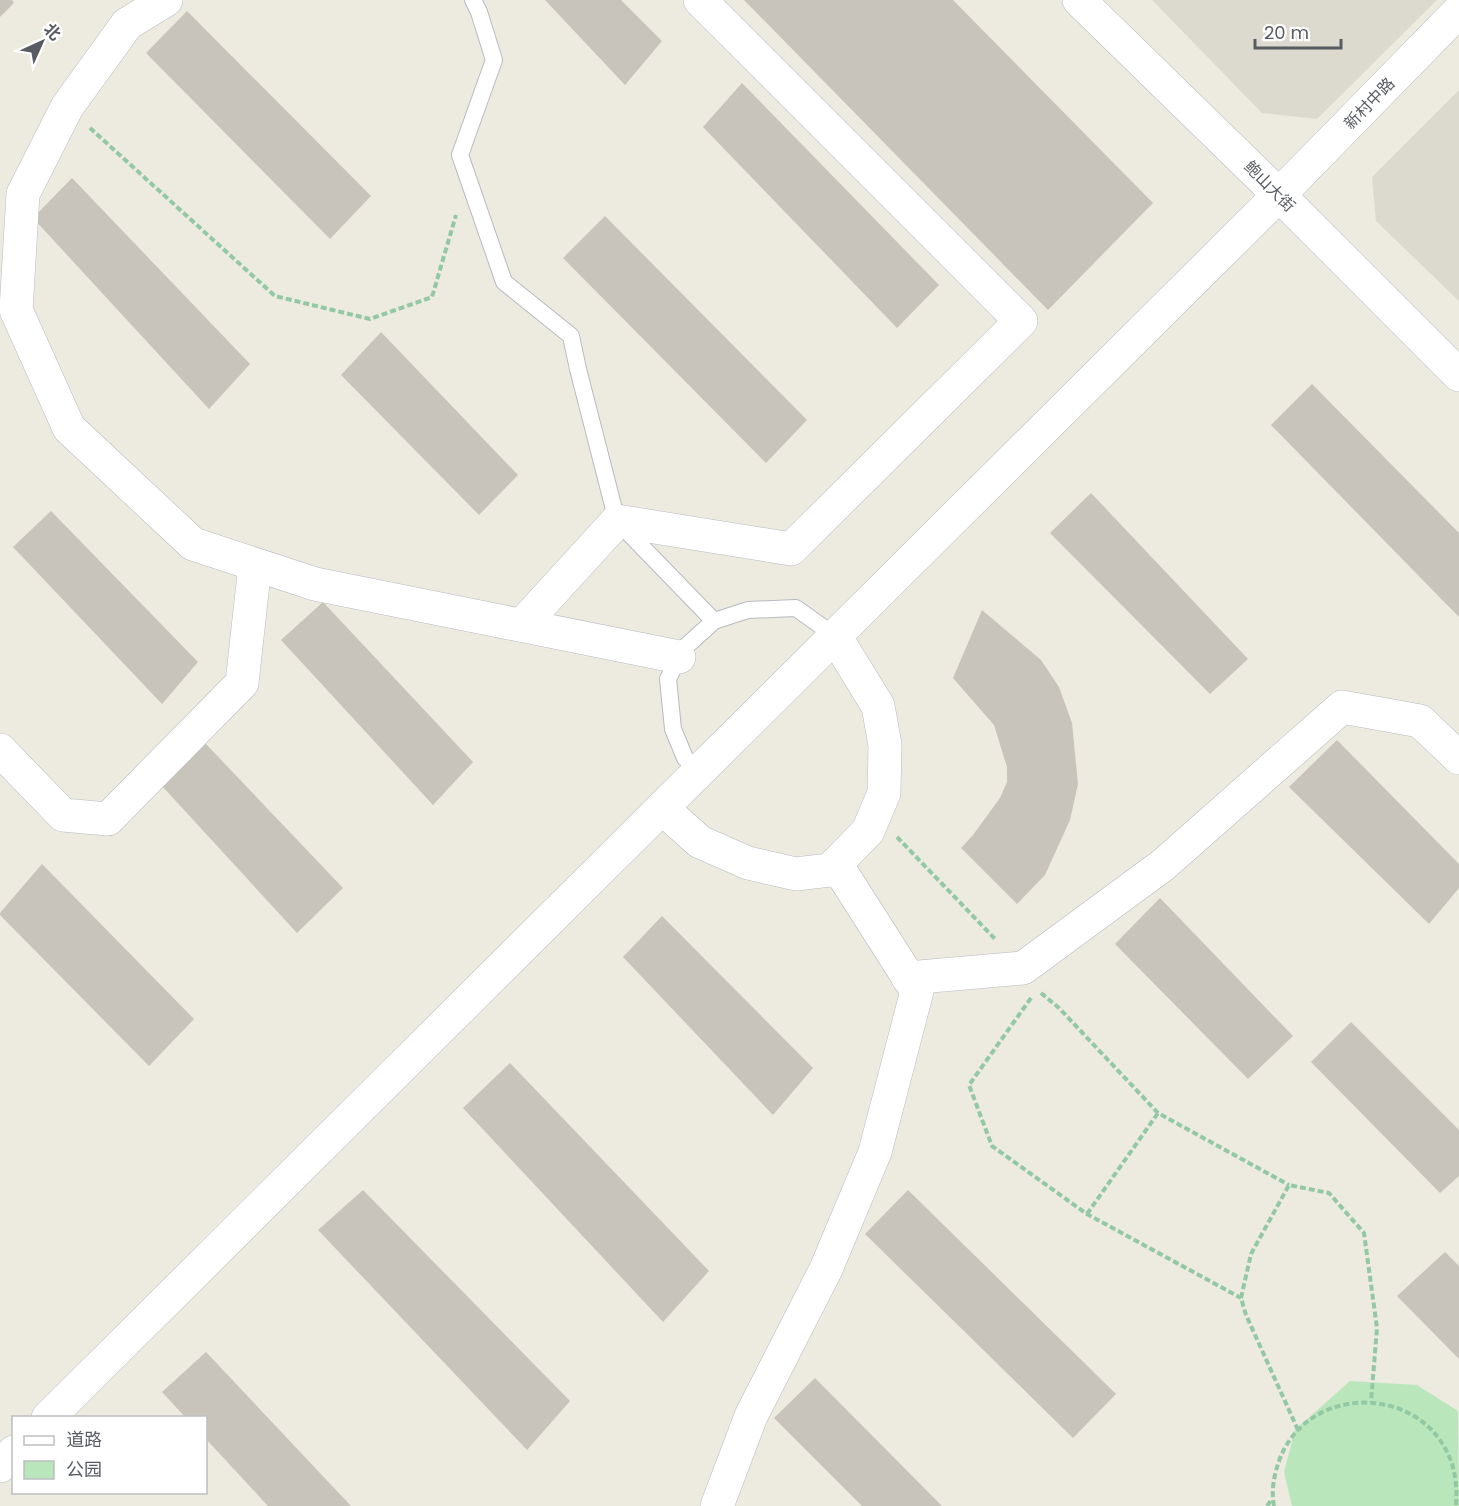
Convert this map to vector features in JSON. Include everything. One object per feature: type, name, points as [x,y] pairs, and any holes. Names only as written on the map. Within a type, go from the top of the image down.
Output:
[{"type":"street","points":[[166,0],[128,24],[67,107],[23,194],[9,273],[16,310],[69,428],[193,544],[315,584],[679,657]]},
{"type":"street","points":[[522,625],[617,520],[791,549],[1021,321],[700,0]]},
{"type":"street","name":"鲍山大街","points":[[1079,0],[1459,375]]},
{"type":"street","name":"新村中路","points":[[50,1416],[1279,195],[1459,11]]},
{"type":"street","points":[[0,750],[63,815],[108,819],[242,683],[255,565]]},
{"type":"street","points":[[662,808],[700,842],[748,863],[796,874],[830,870],[868,831],[884,793],[885,745],[878,706],[835,636]]},
{"type":"street","points":[[908,978],[1023,968],[1163,865],[1342,707],[1420,721],[1459,758]]},
{"type":"street","points":[[717,1506],[751,1416],[826,1269],[875,1152],[917,991],[836,864]]},
{"type":"street","points":[[0,1466],[12,1454]]},
{"type":"lane","points":[[473,0],[494,60],[460,155],[504,282],[571,336],[617,520],[714,621]]},
{"type":"lane","points":[[699,772],[685,758],[674,729],[668,679],[683,649],[714,621],[748,610],[796,608],[835,636]]},
{"type":"path","points":[[67,107],[274,296],[370,319],[432,297],[467,177]]},
{"type":"path","points":[[875,813],[1023,968]]},
{"type":"path","points":[[1241,1298],[1088,1214],[992,1146],[969,1085],[1037,990],[1059,1008],[1158,1113],[1289,1185],[1329,1193],[1364,1233],[1377,1328],[1371,1402]]},
{"type":"path","points":[[1088,1214],[1158,1113]]},
{"type":"path","points":[[1289,1185],[1251,1254],[1241,1298],[1246,1315],[1298,1430]]},
{"type":"path","points":[[1274,1506],[1272,1498],[1274,1474],[1283,1450],[1298,1430],[1318,1413],[1344,1404],[1371,1402],[1395,1407],[1418,1418],[1436,1435],[1450,1456],[1458,1480],[1456,1506]]},
{"type":"path","points":[[1267,1506],[1272,1498]]},
{"type":"shaded area","points":[[1152,0],[1437,0],[1317,119],[1262,113]]},
{"type":"shaded area","points":[[1459,90],[1459,301],[1376,221],[1372,177]]},
{"type":"green space","points":[[1350,1381],[1417,1385],[1458,1411],[1459,1506],[1292,1506],[1284,1472],[1295,1430]]},
{"type":"building","points":[[0,0],[12,0],[14,3],[0,17]]},
{"type":"building","points":[[545,0],[621,0],[662,41],[625,85]]},
{"type":"building","points":[[744,0],[953,0],[1153,203],[1048,310]]},
{"type":"building","points":[[187,11],[371,196],[330,239],[146,53]]},
{"type":"building","points":[[742,83],[939,285],[897,328],[703,127]]},
{"type":"building","points":[[72,178],[250,364],[209,409],[33,218]]},
{"type":"building","points":[[605,216],[807,420],[766,463],[563,258]]},
{"type":"building","points":[[381,332],[518,475],[479,515],[341,375]]},
{"type":"building","points":[[1312,384],[1459,533],[1459,617],[1271,425]]},
{"type":"building","points":[[1091,493],[1248,659],[1210,694],[1050,533]]},
{"type":"building","points":[[51,511],[198,662],[162,704],[13,547]]},
{"type":"building","points":[[323,602],[473,762],[433,805],[281,640]]},
{"type":"building","points":[[982,610],[1041,660],[1059,687],[1072,723],[1078,784],[1070,820],[1045,875],[1017,904],[961,848],[1000,798],[1007,782],[1007,767],[994,725],[953,678]]},
{"type":"building","points":[[1337,740],[1459,864],[1459,888],[1429,924],[1289,787]]},
{"type":"building","points":[[205,743],[343,888],[297,933],[162,786]]},
{"type":"building","points":[[42,864],[194,1019],[149,1066],[0,915]]},
{"type":"building","points":[[1160,898],[1293,1036],[1248,1079],[1115,944]]},
{"type":"building","points":[[662,916],[813,1068],[773,1115],[623,957]]},
{"type":"building","points":[[1351,1022],[1459,1130],[1459,1176],[1440,1193],[1311,1062]]},
{"type":"building","points":[[510,1063],[709,1271],[663,1322],[463,1108]]},
{"type":"building","points":[[363,1190],[570,1401],[527,1450],[318,1230]]},
{"type":"building","points":[[908,1190],[1116,1394],[1073,1438],[865,1234]]},
{"type":"building","points":[[1445,1252],[1459,1266],[1459,1359],[1397,1296]]},
{"type":"building","points":[[206,1352],[351,1506],[268,1506],[207,1440],[207,1416],[184,1416],[162,1392]]},
{"type":"building","points":[[815,1378],[942,1506],[862,1506],[774,1418]]}]
